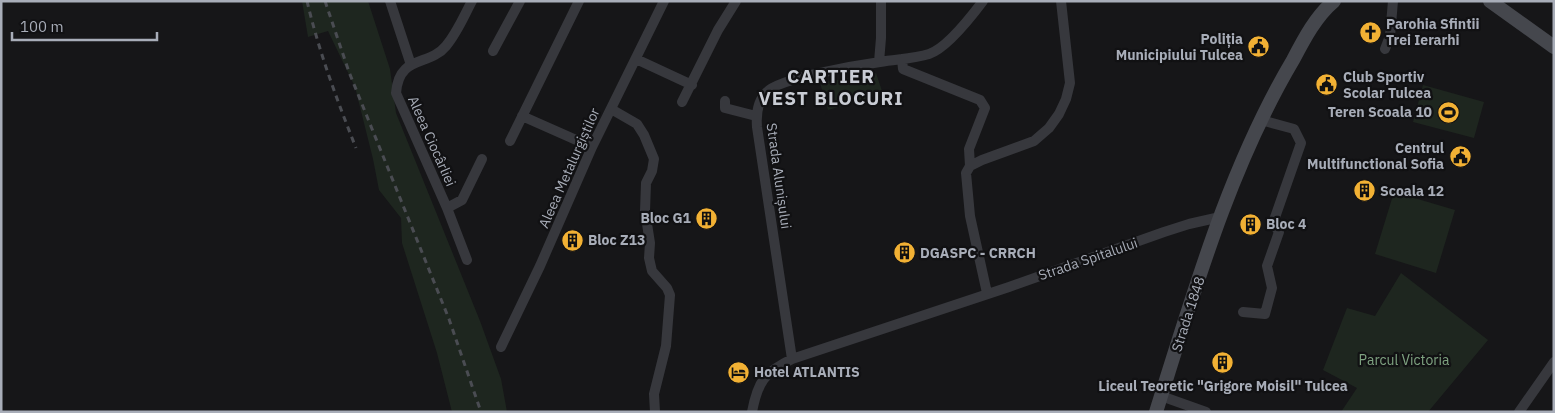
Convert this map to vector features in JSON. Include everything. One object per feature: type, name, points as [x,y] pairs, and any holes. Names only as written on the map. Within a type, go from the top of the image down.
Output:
[{"type":"main road","points":[[1220,217],[1261,120],[1282,78],[1324,10],[1334,1]]},
{"type":"main road","points":[[1490,1],[1554,47]]},
{"type":"main road","name":"Strada 1848","points":[[1156,412],[1220,217]]},
{"type":"street","points":[[390,1],[411,65],[432,56],[446,47],[472,1]]},
{"type":"street","points":[[494,52],[520,1]]},
{"type":"street","points":[[510,141],[579,1]]},
{"type":"street","name":"Aleea Metalurgiștilor","points":[[501,347],[540,266],[592,147],[664,1]]},
{"type":"street","points":[[682,102],[718,30],[736,1]]},
{"type":"street","points":[[879,62],[881,1]]},
{"type":"street","name":"Strada Alunișului","points":[[792,359],[756,116],[762,97],[768,90],[786,80],[930,54],[950,40],[983,1]]},
{"type":"street","points":[[970,166],[1034,141],[1049,128],[1060,114],[1070,84],[1061,1]]},
{"type":"street","points":[[1386,50],[1390,36],[1393,1]]},
{"type":"street","points":[[636,58],[692,85]]},
{"type":"street","points":[[902,59],[903,69],[980,100],[985,108],[969,149],[970,166],[966,173],[966,184],[970,216],[987,293]]},
{"type":"street","name":"Aleea Ciocârliei","points":[[411,65],[399,76],[396,93],[447,208],[467,260]]},
{"type":"street","points":[[725,101],[725,108],[756,116]]},
{"type":"street","points":[[611,109],[637,124],[654,159],[652,172],[646,184],[645,211],[650,243],[650,265],[652,272],[670,295],[666,346],[654,394],[654,412]]},
{"type":"street","points":[[522,116],[592,147]]},
{"type":"street","points":[[1243,312],[1265,314],[1272,288],[1267,266],[1279,232],[1273,223],[1301,143],[1294,129],[1261,120]]},
{"type":"street","points":[[447,208],[462,200],[482,159]]},
{"type":"street","name":"Strada Spitalului","points":[[752,412],[760,382],[773,369],[792,359],[1172,229],[1220,217]]},
{"type":"street","points":[[1519,412],[1554,362]]},
{"type":"street","points":[[1162,396],[1206,412]]},
{"type":"green space","points":[[302,1],[368,1],[390,69],[396,113],[480,321],[501,379],[507,412],[452,412],[437,353],[402,243],[401,218],[379,190],[355,87],[328,31],[308,37]]},
{"type":"green space","points":[[876,73],[883,94],[828,110],[820,83]]},
{"type":"green space","name":"Teren Scoala 10","points":[[1423,85],[1484,102],[1474,138],[1413,122]]},
{"type":"green space","points":[[1394,192],[1455,210],[1436,273],[1375,254]]},
{"type":"green space","name":"Parcul Victoria","points":[[1401,273],[1488,340],[1428,412],[1341,412],[1357,388],[1323,370],[1347,308],[1375,316]]},
{"type":"railway","points":[[307,1],[329,76],[356,148]]},
{"type":"railway","points":[[325,1],[349,72],[449,319],[481,412]]},
{"type":"place","name":"Parohia Sfintii Trei Ierarhi","points":[[1370,32]]},
{"type":"place","name":"Poliția Municipiului Tulcea","points":[[1259,47]]},
{"type":"place","name":"Club Sportiv Scolar Tulcea","points":[[1327,85]]},
{"type":"place","name":"Teren Scoala 10","points":[[1448,112]]},
{"type":"place","name":"Centrul Multifunctional Sofia","points":[[1460,156]]},
{"type":"place","name":"Scoala 12","points":[[1364,191]]},
{"type":"place","name":"Bloc G1","points":[[707,218]]},
{"type":"place","name":"Bloc 4","points":[[1250,224]]},
{"type":"place","name":"Bloc Z13","points":[[572,240]]},
{"type":"place","name":"DGASPC - CRRCH","points":[[904,253]]},
{"type":"place","name":"Liceul Teoretic \"Grigore Moisil\" Tulcea","points":[[1223,363]]},
{"type":"place","name":"Hotel ATLANTIS","points":[[738,372]]},
{"type":"district","name":"CARTIER VEST BLOCURI","points":[[831,87]]}]
